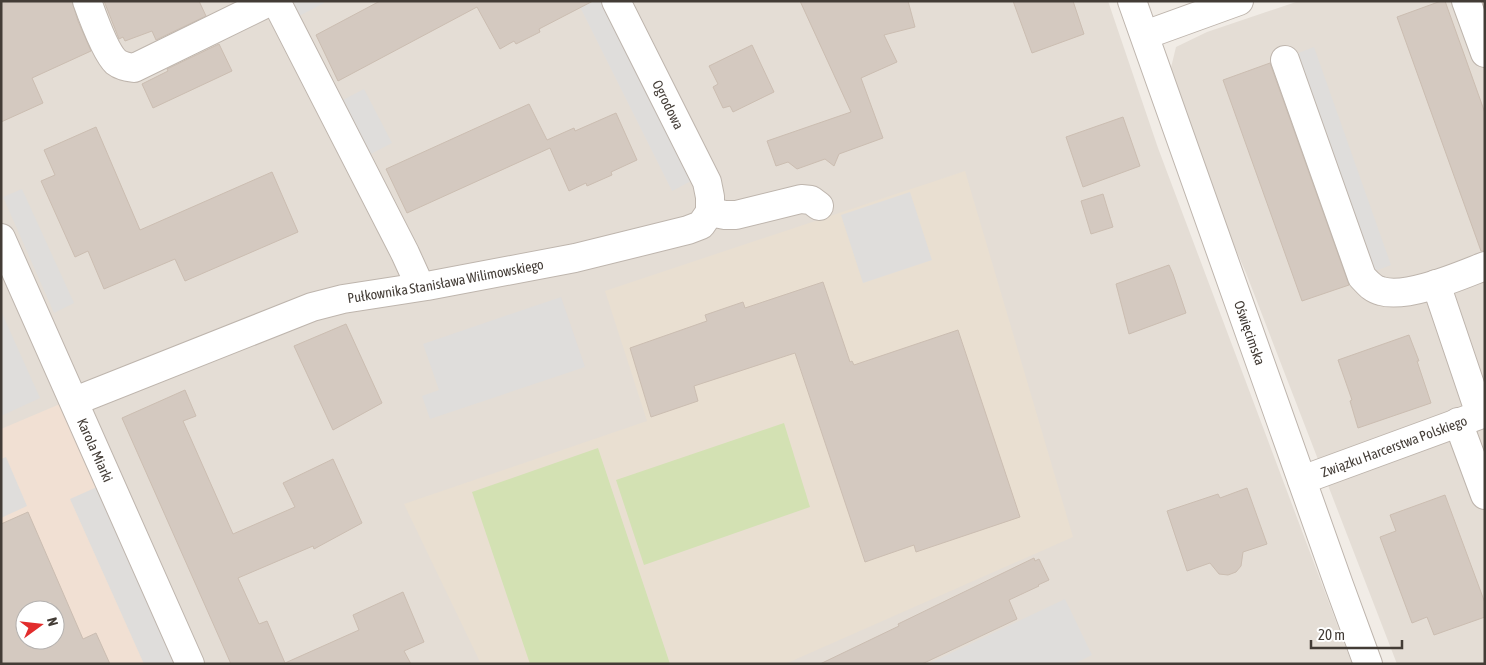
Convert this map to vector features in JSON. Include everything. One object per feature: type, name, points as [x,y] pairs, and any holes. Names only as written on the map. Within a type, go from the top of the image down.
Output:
[{"type":"street","points":[[86,1],[109,53],[116,62],[125,67],[134,68],[271,1]]},
{"type":"street","points":[[276,1],[420,286]]},
{"type":"street","name":"Ogrodowa","points":[[616,1],[706,182],[710,197],[710,212]]},
{"type":"street","name":"Oświęcimska","points":[[1132,1],[1368,664]]},
{"type":"street","points":[[1145,35],[1239,1]]},
{"type":"street","points":[[1466,1],[1485,53]]},
{"type":"street","points":[[1285,60],[1362,277],[1370,286],[1380,291],[1392,293],[1406,292],[1436,284],[1485,266]]},
{"type":"street","points":[[710,212],[736,215],[801,199],[811,200],[819,206]]},
{"type":"street","name":"Pułkownika Stanisława Wilimowskiego","points":[[75,401],[312,308],[343,299],[575,258],[677,233],[701,225],[710,212]]},
{"type":"street","name":"Karola Miarki","points":[[1,238],[75,401],[190,664]]},
{"type":"street","points":[[1436,284],[1474,416],[1485,496]]},
{"type":"street","name":"Związku Harcerstwa Polskiego","points":[[1302,480],[1474,416]]},
{"type":"shaded area","points":[[1,1],[1108,1],[1158,148],[1352,664],[1,664]]},
{"type":"shaded area","points":[[292,1],[324,1],[324,3],[299,16]]},
{"type":"shaded area","points":[[577,1],[603,1],[693,180],[672,191]]},
{"type":"shaded area","points":[[1299,1],[1485,1],[1485,664],[1397,664],[1246,273],[1185,132],[1168,80],[1176,47],[1207,32]]},
{"type":"shaded area","points":[[1314,47],[1391,265],[1370,273],[1293,55]]},
{"type":"shaded area","points":[[364,89],[392,143],[367,156],[339,102]]},
{"type":"shaded area","points":[[965,171],[1073,537],[785,664],[481,664],[404,504],[647,421],[605,291]]},
{"type":"shaded area","points":[[22,189],[74,303],[54,313],[3,197]]},
{"type":"shaded area","points":[[910,192],[932,260],[863,283],[841,215]]},
{"type":"shaded area","points":[[561,297],[585,367],[430,419],[422,396],[439,390],[423,344]]},
{"type":"shaded area","points":[[1,311],[40,398],[1,416]]},
{"type":"shaded area","points":[[60,404],[175,664],[1,664],[1,429]]},
{"type":"shaded area","points":[[6,457],[27,506],[1,518],[1,459]]},
{"type":"shaded area","points":[[97,487],[176,664],[144,664],[70,499]]},
{"type":"shaded area","points":[[1065,599],[1092,655],[1074,664],[928,664]]},
{"type":"green space","points":[[784,423],[810,507],[644,565],[616,480]]},
{"type":"green space","points":[[598,448],[670,664],[530,664],[472,492]]},
{"type":"building","points":[[1,1],[72,1],[91,51],[32,78],[43,103],[1,122]]},
{"type":"building","points":[[104,1],[199,1],[206,16],[156,40],[152,31],[125,41],[123,37],[119,39]]},
{"type":"building","points":[[380,1],[593,1],[539,29],[540,32],[516,44],[514,41],[500,49],[477,7],[338,81],[316,35]]},
{"type":"building","points":[[800,1],[908,1],[915,27],[884,35],[897,62],[861,78],[883,138],[839,154],[834,166],[825,159],[797,169],[788,162],[776,166],[767,141],[851,112]]},
{"type":"building","points":[[1013,1],[1073,1],[1084,34],[1032,53]]},
{"type":"building","points":[[1445,1],[1485,113],[1485,251],[1481,251],[1397,17]]},
{"type":"building","points":[[219,44],[232,71],[153,108],[142,84],[168,71],[167,69]]},
{"type":"building","points":[[752,45],[774,92],[733,112],[730,106],[723,108],[713,87],[718,84],[709,66]]},
{"type":"building","points":[[1270,63],[1349,285],[1302,301],[1223,80]]},
{"type":"building","points":[[529,104],[547,140],[574,128],[575,131],[616,113],[637,160],[611,172],[612,175],[587,186],[586,183],[569,191],[550,148],[407,213],[386,169]]},
{"type":"building","points":[[1123,117],[1140,166],[1083,187],[1066,137]]},
{"type":"building","points":[[96,127],[140,230],[272,172],[298,232],[185,281],[175,259],[104,289],[88,251],[75,257],[41,181],[55,175],[44,150]]},
{"type":"building","points":[[1103,194],[1113,227],[1091,234],[1081,201]]},
{"type":"building","points":[[1169,265],[1186,313],[1129,334],[1116,284]]},
{"type":"building","points":[[823,282],[850,362],[852,361],[854,365],[958,330],[1020,517],[916,552],[914,545],[865,562],[795,353],[694,386],[698,401],[651,417],[630,348],[707,321],[705,315],[743,302],[745,308]]},
{"type":"building","points":[[346,324],[382,403],[333,430],[294,346]]},
{"type":"building","points":[[1409,335],[1419,361],[1417,361],[1431,403],[1358,428],[1350,401],[1352,400],[1338,360]]},
{"type":"building","points":[[185,390],[196,416],[183,421],[233,534],[295,507],[283,483],[333,459],[362,523],[314,549],[313,546],[238,578],[259,624],[267,621],[285,663],[359,630],[353,615],[403,592],[424,642],[404,651],[411,664],[231,664],[122,418]]},
{"type":"building","points":[[1247,488],[1267,544],[1243,552],[1241,566],[1236,572],[1228,575],[1219,574],[1210,563],[1187,571],[1167,511],[1218,494],[1220,498]]},
{"type":"building","points":[[1445,495],[1485,603],[1485,617],[1434,635],[1427,617],[1412,623],[1380,537],[1396,531],[1390,515]]},
{"type":"building","points":[[28,512],[83,639],[96,633],[110,664],[1,664],[1,524]]},
{"type":"building","points":[[1034,558],[1035,561],[1039,559],[1049,580],[1009,600],[1017,619],[922,664],[820,664],[899,626],[898,624]]}]
